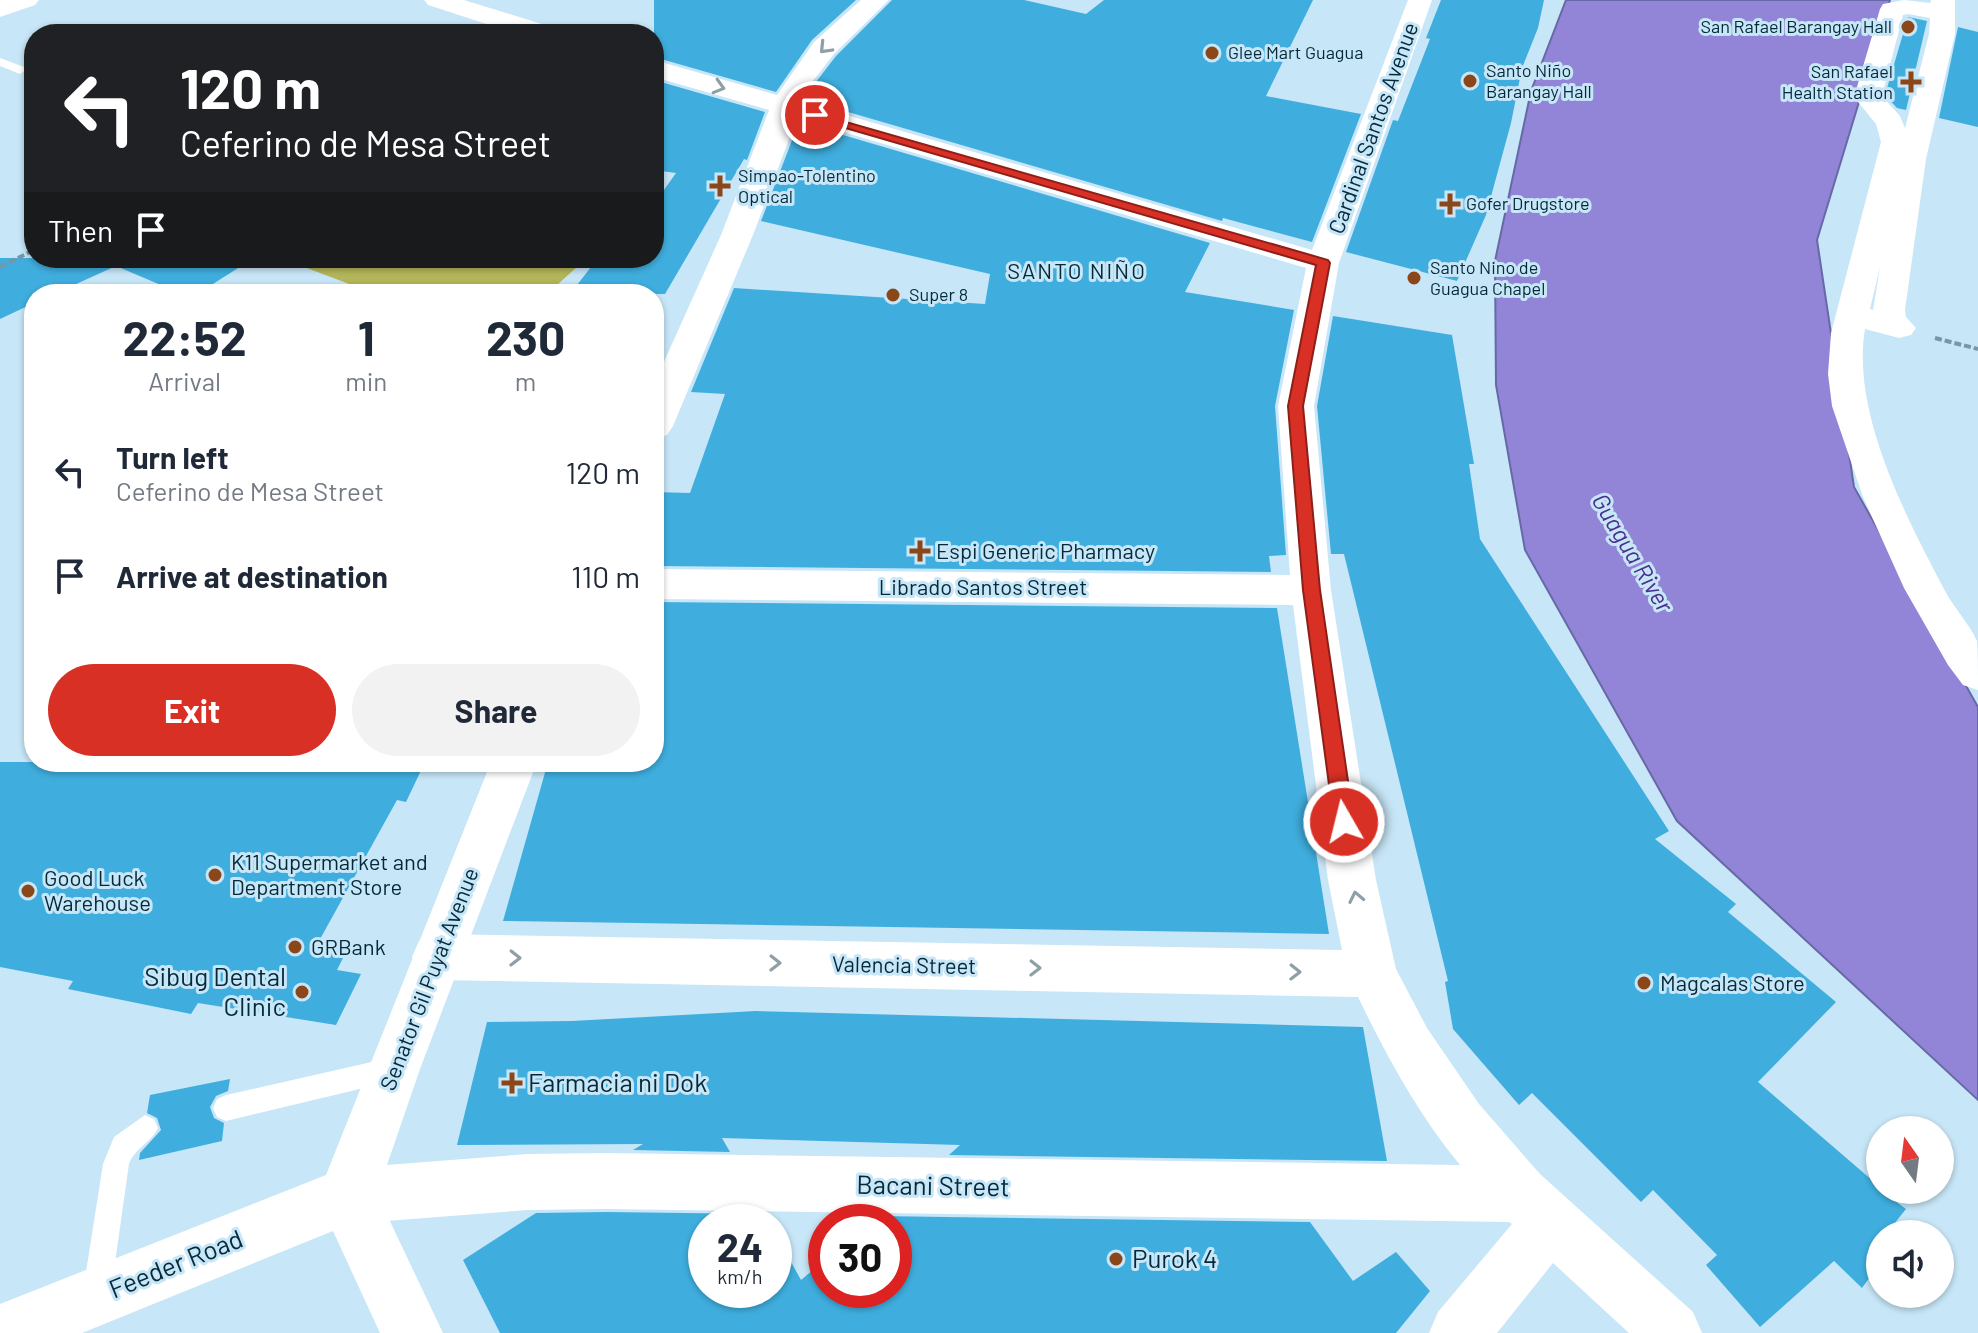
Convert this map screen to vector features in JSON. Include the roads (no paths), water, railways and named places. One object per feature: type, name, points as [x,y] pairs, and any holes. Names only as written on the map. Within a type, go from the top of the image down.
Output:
[{"type":"main road","points":[[0,9],[26,0]]},
{"type":"main road","points":[[437,0],[514,24]]},
{"type":"main road","points":[[664,403],[737,235],[785,106],[808,66],[876,0]]},
{"type":"main road","points":[[664,71],[785,106]]},
{"type":"main road","name":"Senator Gil Puyat Avenue","points":[[347,1196],[393,1069],[510,772]]},
{"type":"main road","points":[[347,1196],[412,1333]]},
{"type":"main road","name":"Feeder Road","points":[[6,1333],[76,1311],[347,1196]]},
{"type":"street","name":"Cardinal Santos Avenue","points":[[1420,0],[1323,263],[1296,406],[1311,590],[1352,880],[1372,974],[1409,1046],[1460,1123],[1535,1208],[1672,1333]]},
{"type":"street","points":[[1852,315],[1899,328],[1890,321],[1889,310],[1912,159],[1942,34],[1942,6],[1892,9],[1868,97],[1890,122],[1895,142],[1846,335],[1847,393],[1871,470],[1918,580],[1960,651],[1978,673]]},
{"type":"street","points":[[785,106],[1323,263]]},
{"type":"street","name":"Librado Santos Street","points":[[664,584],[1311,590]]},
{"type":"street","name":"Valencia Street","points":[[437,957],[1372,974]]},
{"type":"street","name":"Bacani Street","points":[[347,1196],[528,1182],[606,1181],[1535,1208]]},
{"type":"street","points":[[1459,1333],[1535,1208]]},
{"type":"lane","points":[[0,62],[20,70]]},
{"type":"lane","points":[[226,1108],[393,1069]]},
{"type":"lane","points":[[76,1311],[116,1164],[123,1146],[145,1128]]},
{"type":"water","name":"Guagua River","points":[[1566,0],[1890,0],[1817,240],[1854,487],[1978,707],[1978,1100],[1677,821],[1525,550],[1496,385],[1495,261],[1531,91]]},
{"type":"place","name":"San Rafael Barangay Hall","points":[[1908,27]]},
{"type":"place","name":"Glee Mart Guagua","points":[[1212,53]]},
{"type":"place","name":"Santo Niño Barangay Hall","points":[[1470,81]]},
{"type":"place","name":"San Rafael Health Station","points":[[1911,82]]},
{"type":"place","name":"Simpao-Tolentino Optical","points":[[720,186]]},
{"type":"place","name":"Gofer Drugstore","points":[[1450,204]]},
{"type":"place","name":"Santo Nino de Guagua Chapel","points":[[1414,278]]},
{"type":"place","name":"Super 8","points":[[893,295]]},
{"type":"place","name":"Espi Generic Pharmacy","points":[[920,551]]},
{"type":"place","name":"K11 Supermarket and Department Store","points":[[215,875]]},
{"type":"place","name":"Good Luck Warehouse","points":[[28,891]]},
{"type":"place","name":"GRBank","points":[[295,947]]},
{"type":"place","name":"Magcalas Store","points":[[1644,983]]},
{"type":"place","name":"Sibug Dental Clinic","points":[[302,992]]},
{"type":"place","name":"Farmacia ni Dok","points":[[512,1083]]},
{"type":"place","name":"Purok 4","points":[[1116,1259]]},
{"type":"district","name":"SANTO NIÑO","points":[[1077,271]]}]
